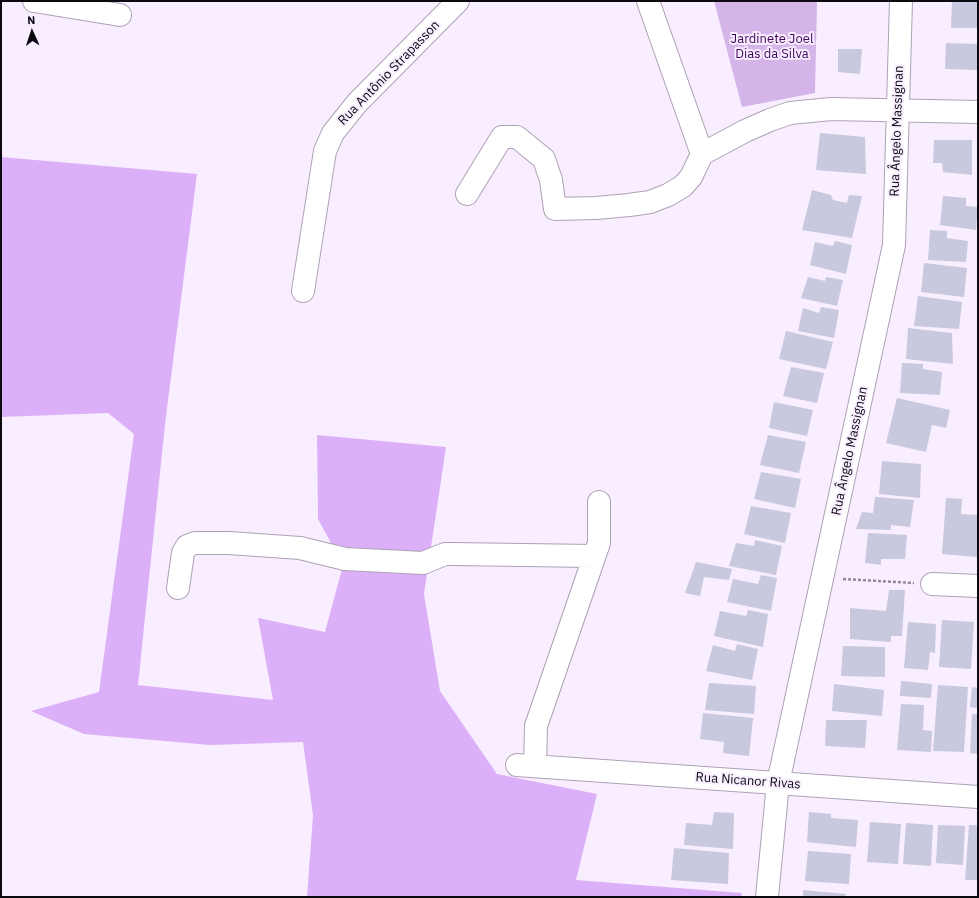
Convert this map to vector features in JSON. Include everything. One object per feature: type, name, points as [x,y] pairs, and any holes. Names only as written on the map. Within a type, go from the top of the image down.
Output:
[{"type":"street","points":[[34,1],[120,15]]},
{"type":"street","name":"Rua Antônio Strapasson","points":[[303,291],[325,151],[333,133],[357,103],[458,1]]},
{"type":"street","points":[[648,1],[702,154]]},
{"type":"street","name":"Rua Ângelo Massignan","points":[[767,897],[778,783],[894,245],[901,1]]},
{"type":"street","points":[[467,194],[502,137],[517,137],[544,159],[551,180],[555,209],[596,208],[650,202],[668,195],[683,186],[691,177],[702,154],[745,131],[770,120],[790,114],[831,109],[978,112]]},
{"type":"street","points":[[178,588],[183,553],[187,546],[195,543],[229,543],[300,548],[345,559],[423,563],[445,554],[594,556],[599,543],[599,502]]},
{"type":"street","name":"Rua Nicanor Rivas","points":[[594,556],[536,726],[526,766],[978,797]]},
{"type":"street","points":[[932,584],[978,586]]},
{"type":"path","points":[[822,578],[932,584]]},
{"type":"green space","name":"Jardinete Joel Dias da Silva","points":[[714,1],[817,1],[815,93],[742,107]]},
{"type":"shaded area","points":[[1,157],[197,174],[165,424],[138,685],[273,700],[258,618],[325,632],[343,565],[318,519],[317,435],[446,447],[424,594],[440,691],[497,774],[597,794],[576,880],[742,893],[741,897],[307,897],[313,815],[303,742],[210,745],[84,734],[31,711],[99,692],[134,434],[108,413],[1,417]]},
{"type":"building","points":[[952,1],[978,1],[978,28],[951,28]]},
{"type":"building","points":[[946,43],[978,44],[978,70],[945,69]]},
{"type":"building","points":[[838,49],[862,49],[860,74],[838,72]]},
{"type":"building","points":[[820,133],[865,137],[866,174],[816,170]]},
{"type":"building","points":[[934,140],[972,140],[972,175],[943,172],[942,163],[933,163]]},
{"type":"building","points":[[812,190],[831,195],[833,200],[847,203],[849,195],[862,196],[852,238],[802,230]]},
{"type":"building","points":[[943,196],[966,198],[966,206],[978,207],[976,230],[940,225]]},
{"type":"building","points":[[930,230],[947,231],[947,238],[968,241],[966,262],[928,260]]},
{"type":"building","points":[[835,241],[852,245],[846,274],[810,265],[815,242],[833,246]]},
{"type":"building","points":[[924,263],[967,268],[964,297],[921,292]]},
{"type":"building","points":[[808,277],[825,281],[826,277],[843,280],[837,306],[801,298]]},
{"type":"building","points":[[918,296],[962,302],[959,329],[914,326]]},
{"type":"building","points":[[821,307],[839,310],[834,338],[798,331],[803,308],[819,313]]},
{"type":"building","points":[[908,328],[952,333],[953,364],[906,359]]},
{"type":"building","points":[[786,331],[833,342],[826,369],[779,359]]},
{"type":"building","points":[[902,363],[923,364],[923,369],[942,372],[940,395],[900,393]]},
{"type":"building","points":[[791,367],[824,373],[817,403],[783,396]]},
{"type":"building","points":[[897,398],[950,410],[946,428],[932,425],[926,452],[886,443]]},
{"type":"building","points":[[774,402],[813,410],[807,436],[769,428]]},
{"type":"building","points":[[768,435],[806,442],[799,473],[760,465]]},
{"type":"building","points":[[882,461],[921,464],[920,498],[879,494]]},
{"type":"building","points":[[761,472],[801,479],[795,508],[754,499]]},
{"type":"building","points":[[875,497],[914,500],[910,527],[891,525],[891,530],[856,529],[862,512],[873,513]]},
{"type":"building","points":[[946,498],[962,499],[961,514],[978,515],[977,557],[942,554]]},
{"type":"building","points":[[751,506],[791,513],[785,543],[744,534]]},
{"type":"building","points":[[868,533],[907,535],[905,559],[881,559],[881,565],[865,563]]},
{"type":"building","points":[[755,540],[782,546],[776,575],[729,566],[736,543],[754,546]]},
{"type":"building","points":[[696,562],[732,569],[729,580],[704,577],[700,596],[685,593]]},
{"type":"building","points":[[761,575],[777,578],[771,611],[727,602],[733,579],[758,584]]},
{"type":"building","points":[[889,590],[905,590],[902,636],[891,636],[891,642],[850,639],[850,608],[886,611]]},
{"type":"building","points":[[748,610],[768,614],[763,647],[714,636],[720,611],[746,616]]},
{"type":"building","points":[[942,620],[974,622],[971,669],[939,667]]},
{"type":"building","points":[[908,622],[936,624],[935,653],[930,652],[928,670],[904,668]]},
{"type":"building","points":[[737,644],[758,649],[752,680],[706,671],[713,645],[735,651]]},
{"type":"building","points":[[843,646],[885,647],[885,677],[841,676]]},
{"type":"building","points":[[901,681],[932,684],[931,698],[900,696]]},
{"type":"building","points":[[709,683],[756,686],[754,714],[705,710]]},
{"type":"building","points":[[834,684],[884,690],[882,716],[832,711]]},
{"type":"building","points":[[938,685],[968,687],[964,752],[933,751]]},
{"type":"building","points":[[972,687],[978,688],[978,708],[970,707]]},
{"type":"building","points":[[901,704],[924,705],[923,730],[932,731],[931,752],[897,750]]},
{"type":"building","points":[[703,713],[753,718],[749,756],[723,753],[724,742],[700,739]]},
{"type":"building","points":[[972,714],[978,714],[978,754],[970,753]]},
{"type":"building","points":[[826,720],[867,720],[865,748],[825,746]]},
{"type":"building","points":[[714,812],[734,813],[733,849],[684,845],[686,823],[712,825]]},
{"type":"building","points":[[809,812],[831,814],[831,818],[858,820],[856,847],[807,842]]},
{"type":"building","points":[[870,822],[901,824],[898,864],[867,862]]},
{"type":"building","points":[[906,823],[933,825],[931,866],[903,864]]},
{"type":"building","points":[[938,825],[965,826],[963,865],[936,863]]},
{"type":"building","points":[[969,825],[978,825],[978,880],[965,880]]},
{"type":"building","points":[[674,848],[729,853],[728,884],[671,880]]},
{"type":"building","points":[[808,851],[851,854],[849,884],[805,881]]},
{"type":"building","points":[[803,890],[846,894],[845,897],[803,897]]}]
